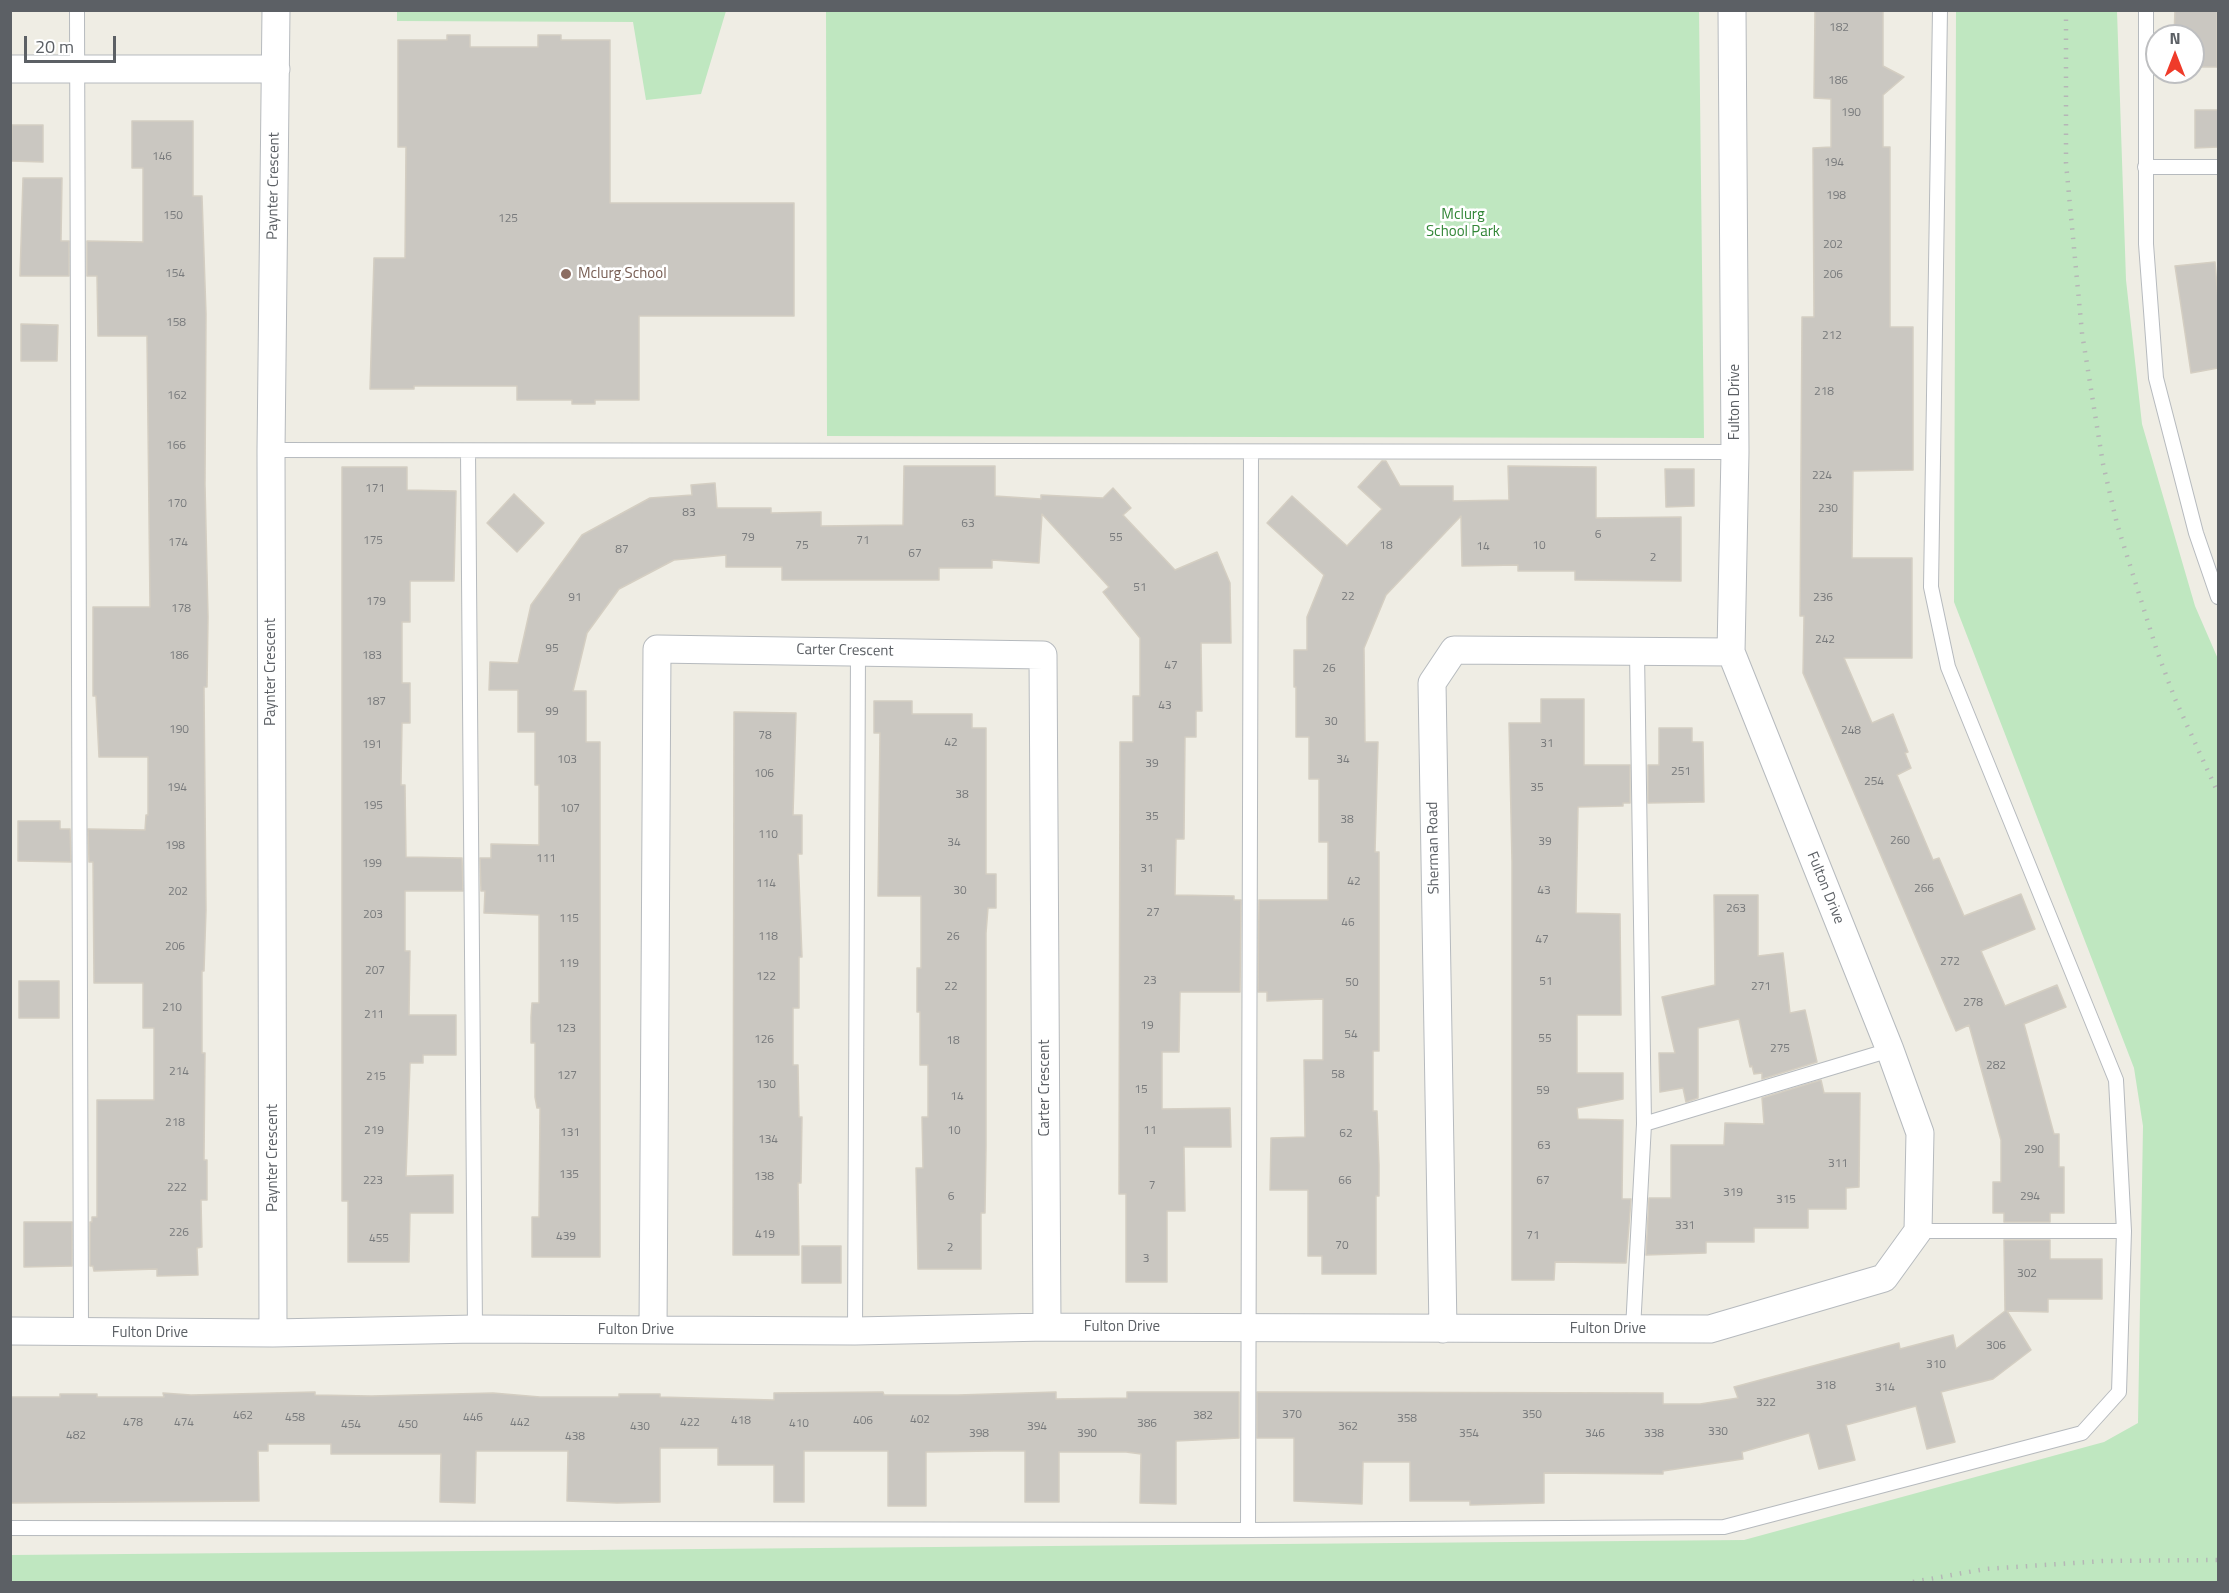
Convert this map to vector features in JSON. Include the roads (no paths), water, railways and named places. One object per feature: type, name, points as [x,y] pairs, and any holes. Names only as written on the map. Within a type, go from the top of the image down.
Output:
[{"type":"street","name":"Paynter Crescent","points":[[273,1333],[271,450],[276,10]]},
{"type":"street","name":"Fulton Drive","points":[[10,1331],[273,1333],[475,1329],[855,1331],[1047,1327],[1710,1329],[1884,1278],[1918,1231],[1920,1133],[1890,1050],[1731,652],[1735,452],[1732,10]]},
{"type":"street","points":[[10,69],[276,69]]},
{"type":"street","name":"Carter Crescent","points":[[653,1330],[657,649],[1043,655],[1047,1327]]},
{"type":"street","name":"Sherman Road","points":[[1443,1329],[1432,683],[1454,650],[1731,652]]},
{"type":"lane","points":[[77,10],[81,1332]]},
{"type":"lane","points":[[10,1528],[1248,1530],[1724,1527],[2082,1432],[2119,1392],[2124,1231],[2116,1080],[1948,666],[1931,586],[1940,10]]},
{"type":"lane","points":[[2146,10],[2146,244],[2156,378],[2196,532],[2218,597]]},
{"type":"lane","points":[[2145,167],[2218,167]]},
{"type":"lane","points":[[271,450],[1735,452]]},
{"type":"lane","points":[[468,451],[475,1329]]},
{"type":"lane","points":[[1248,1530],[1251,452]]},
{"type":"lane","points":[[855,1331],[858,651]]},
{"type":"lane","points":[[1633,1329],[1644,1124],[1637,652]]},
{"type":"lane","points":[[1644,1124],[1890,1050]]},
{"type":"lane","points":[[1918,1231],[2124,1231]]},
{"type":"railway","points":[[2066,10],[2066,163],[2082,333],[2103,464],[2117,524],[2157,651],[2175,699],[2218,793]]},
{"type":"railway","points":[[1913,1582],[1985,1569],[2103,1561],[2218,1560]]},
{"type":"place","name":"Mclurg School","points":[[566,274]]},
{"type":"park label","name":"Mclurg School Park","points":[[1463,224]]}]
